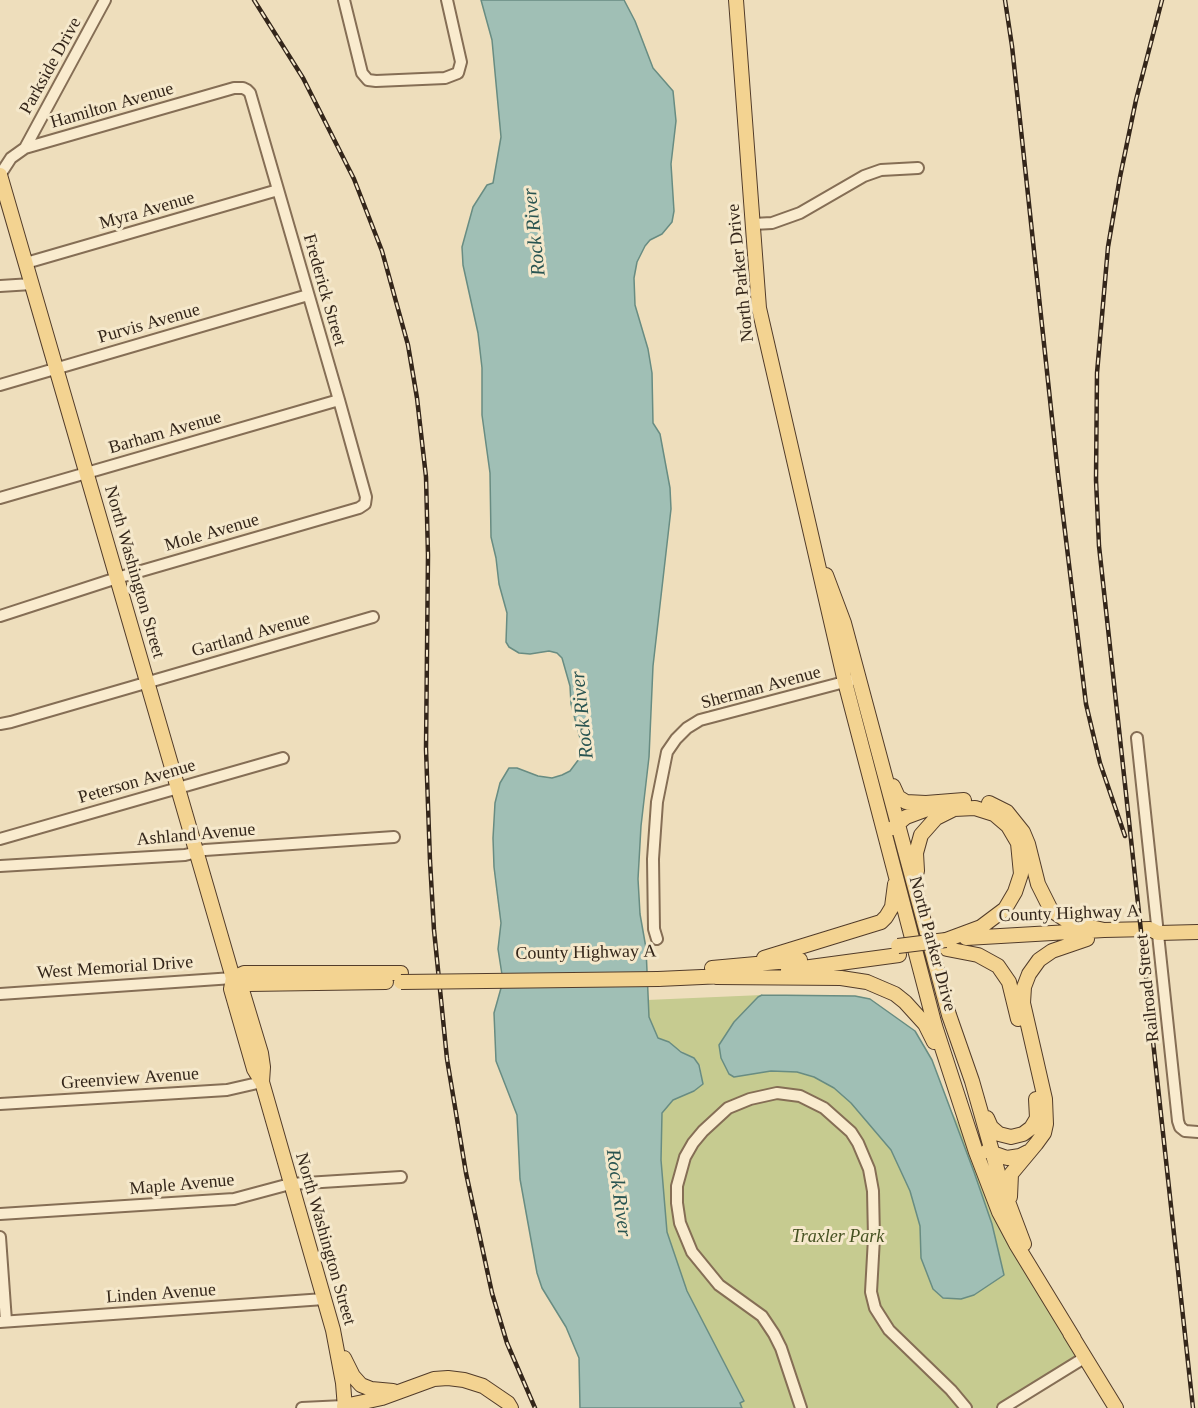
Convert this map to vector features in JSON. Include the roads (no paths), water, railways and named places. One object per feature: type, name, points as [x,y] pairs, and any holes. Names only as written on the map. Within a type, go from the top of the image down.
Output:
[{"type":"main road","name":"North Parker Drive","points":[[736,0],[759,308],[845,682],[935,1026],[968,1126],[999,1212],[1074,1339]]},
{"type":"main road","name":"North Washington Street","points":[[0,175],[233,978],[242,990],[256,1038],[263,1067],[262,1082]]},
{"type":"main road","name":"North Parker Drive","points":[[811,537],[844,623],[949,1015],[972,1081],[1001,1183],[1033,1268],[1084,1358],[1116,1408]]},
{"type":"main road","points":[[879,754],[898,797],[903,801],[926,803],[982,801],[1007,812],[1023,831],[1038,884],[1051,910],[1069,922],[1104,930]]},
{"type":"main road","points":[[887,842],[897,822],[920,811],[955,801]]},
{"type":"main road","points":[[923,912],[916,853],[926,827],[945,812],[964,807],[984,810],[1002,820],[1014,834],[1020,853],[1021,874],[1015,892],[1005,909],[990,922],[947,944]]},
{"type":"main road","points":[[712,973],[880,922],[892,907],[895,873]]},
{"type":"main road","name":"County Highway A","points":[[401,977],[712,973],[781,963],[898,951],[1020,933],[1150,929],[1158,933]]},
{"type":"main road","points":[[1158,933],[1198,932]]},
{"type":"main road","name":"County Highway A","points":[[947,944],[1150,938],[1158,933]]},
{"type":"main road","points":[[1016,1222],[1009,1193],[1011,1174],[1044,1133],[1047,1124],[1047,1113],[1023,1003],[1024,987],[1029,974],[1039,960],[1052,951],[1087,939]]},
{"type":"main road","points":[[947,944],[993,963],[1009,982],[1037,1104],[1037,1118],[1031,1128],[1023,1134],[1011,1137],[994,1130],[972,1081]]},
{"type":"main road","name":"West Memorial Drive","points":[[233,978],[244,973],[401,977]]},
{"type":"main road","points":[[712,973],[856,979],[882,988],[905,1002],[925,1024],[951,1074]]},
{"type":"main road","name":"West Memorial Drive","points":[[233,978],[248,984],[401,977]]},
{"type":"main road","name":"North Washington Street","points":[[233,978],[231,989],[254,1069],[262,1082],[336,1343],[345,1407]]},
{"type":"main road","points":[[256,1038],[252,1009],[254,996],[263,987],[273,983]]},
{"type":"main road","points":[[968,1126],[980,1146],[999,1157],[1014,1157],[1029,1152]]},
{"type":"main road","points":[[336,1343],[353,1376],[361,1384],[379,1390],[402,1391]]},
{"type":"main road","points":[[345,1407],[382,1398],[434,1379],[448,1378],[483,1386],[511,1408]]},
{"type":"street","name":"Parkside Drive","points":[[25,148],[105,0]]},
{"type":"street","points":[[344,0],[360,68],[368,80],[375,81],[445,78],[456,75],[460,70],[459,54],[447,0]]},
{"type":"street","name":"Hamilton Avenue","points":[[0,175],[11,158],[25,148],[234,88],[243,88]]},
{"type":"street","name":"Frederick Street","points":[[243,88],[250,93],[339,400],[366,497],[365,504]]},
{"type":"street","points":[[753,224],[772,223],[792,217],[864,176],[881,170],[918,168]]},
{"type":"street","name":"Myra Avenue","points":[[26,263],[278,190]]},
{"type":"street","points":[[0,286],[32,284]]},
{"type":"street","name":"Purvis Avenue","points":[[0,385],[308,295]]},
{"type":"street","name":"Barham Avenue","points":[[0,498],[339,400]]},
{"type":"street","name":"Mole Avenue","points":[[0,616],[117,578],[348,511],[365,504]]},
{"type":"street","name":"Gartland Avenue","points":[[0,724],[373,617]]},
{"type":"street","name":"Sherman Avenue","points":[[657,939],[654,929],[653,859],[657,802],[667,752],[676,739],[700,720],[860,678]]},
{"type":"street","name":"Railroad Street","points":[[1137,738],[1178,1121],[1180,1127],[1187,1132],[1198,1131]]},
{"type":"street","name":"Peterson Avenue","points":[[0,839],[283,758]]},
{"type":"street","name":"Ashland Avenue","points":[[0,866],[185,855],[206,850],[394,837]]},
{"type":"street","name":"West Memorial Drive","points":[[0,994],[233,978]]},
{"type":"street","name":"Greenview Avenue","points":[[0,1104],[227,1090],[262,1082]]},
{"type":"street","points":[[801,1408],[784,1356],[774,1334],[762,1316],[719,1285],[692,1252],[680,1223],[677,1203],[677,1186],[683,1165],[693,1143],[703,1131],[728,1107],[750,1099],[777,1094],[800,1096],[817,1104],[838,1119],[855,1138],[869,1169],[873,1191],[874,1238],[871,1292],[875,1308],[889,1330],[951,1390],[966,1408]]},
{"type":"street","name":"Maple Avenue","points":[[0,1214],[234,1199],[290,1184],[401,1177]]},
{"type":"street","points":[[0,1237],[3,1322]]},
{"type":"street","name":"Linden Avenue","points":[[3,1322],[324,1299]]},
{"type":"street","points":[[1003,1408],[1084,1358]]},
{"type":"street","points":[[302,1408],[345,1407]]},
{"type":"water","name":"Rock River","points":[[481,0],[624,0],[635,21],[653,68],[673,91],[676,121],[671,164],[674,211],[672,222],[662,234],[650,240],[645,246],[637,262],[634,278],[635,305],[648,349],[652,373],[653,423],[660,434],[670,488],[671,509],[653,666],[649,757],[638,879],[640,914],[646,948],[649,1017],[658,1038],[669,1042],[681,1052],[694,1058],[699,1065],[703,1084],[694,1091],[673,1100],[662,1113],[661,1160],[667,1232],[687,1291],[744,1401],[740,1403],[742,1408],[580,1408],[579,1358],[566,1327],[542,1288],[537,1273],[520,1179],[517,1115],[496,1061],[494,1013],[503,981],[498,949],[501,923],[493,838],[495,803],[500,783],[509,768],[517,768],[538,776],[552,778],[562,775],[570,771],[579,759],[581,751],[571,704],[570,686],[562,658],[557,653],[549,651],[519,653],[509,647],[506,642],[507,613],[499,584],[491,537],[490,473],[482,415],[482,368],[478,333],[463,265],[462,247],[473,207],[487,185],[493,183],[501,137],[492,40]]},
{"type":"water","points":[[762,995],[855,996],[870,999],[915,1031],[932,1060],[974,1172],[992,1224],[1004,1275],[974,1295],[961,1299],[943,1298],[933,1289],[921,1258],[920,1226],[910,1191],[891,1150],[851,1103],[834,1088],[814,1077],[797,1072],[771,1071],[734,1077],[729,1074],[721,1058],[719,1045],[734,1022]]},
{"type":"railway","points":[[254,0],[303,78],[354,179],[382,251],[408,345],[426,477],[428,555],[426,749],[430,861],[434,930],[447,1059],[466,1173],[492,1293],[507,1343],[535,1408]]},
{"type":"railway","points":[[1005,0],[1086,704],[1100,763],[1125,836]]},
{"type":"railway","points":[[1162,0],[1136,100],[1108,247],[1097,373],[1096,480],[1099,546],[1193,1408]]},
{"type":"park label","name":"Traxler Park","points":[[838,1237]]}]
